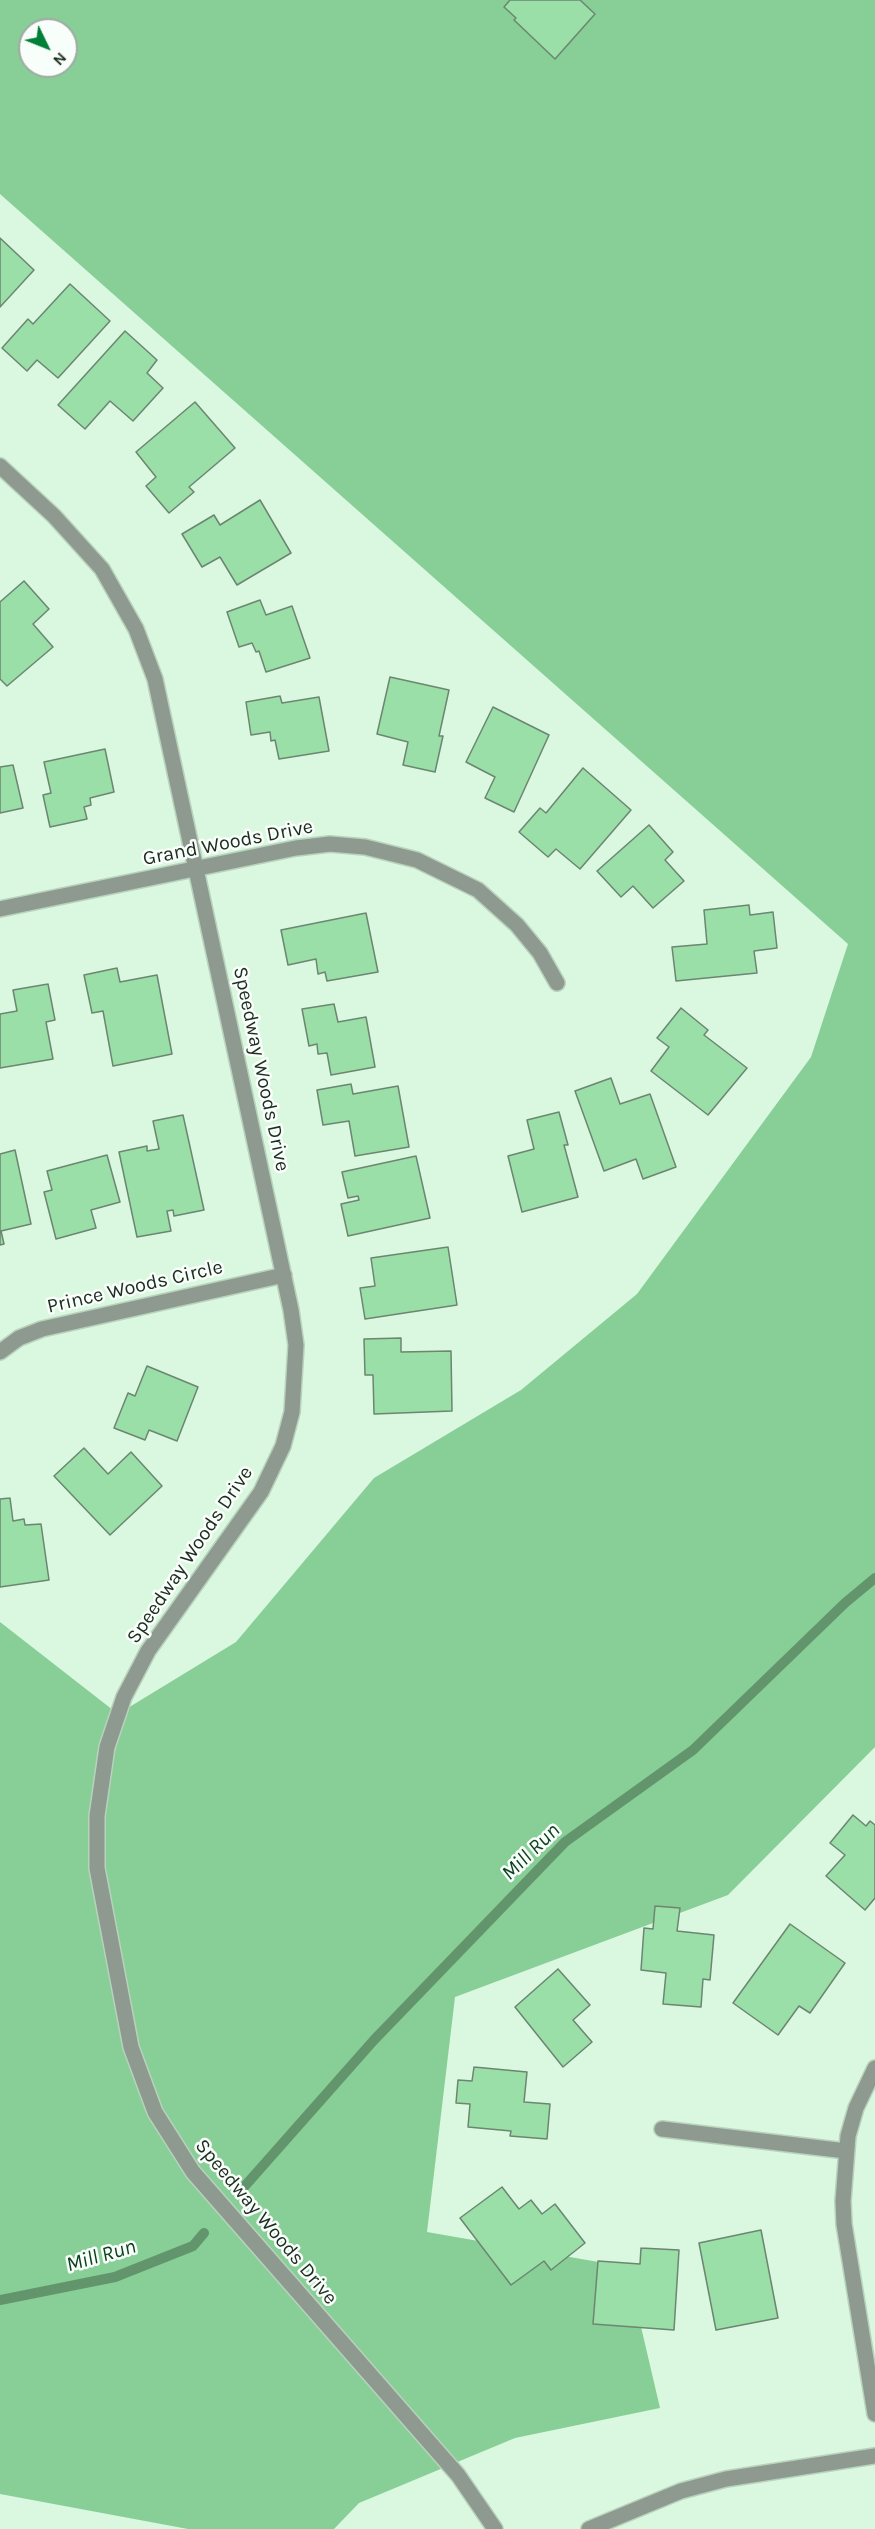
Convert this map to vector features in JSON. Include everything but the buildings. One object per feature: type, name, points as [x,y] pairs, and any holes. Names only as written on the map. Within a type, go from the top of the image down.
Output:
[{"type":"street","name":"Speedway Woods Drive","points":[[0,466],[54,516],[92,556],[111,583],[136,629],[155,679],[284,1275],[296,1345],[292,1412],[283,1446],[261,1492],[148,1651],[124,1697],[107,1747],[100,1793],[97,1868],[131,2047],[141,2080],[164,2127],[203,2185],[458,2475],[495,2529]]},
{"type":"street","name":"Grand Woods Drive","points":[[0,909],[296,848],[330,844],[374,848],[400,854],[464,881],[491,901],[528,937],[557,982]]},
{"type":"street","name":"Prince Woods Circle","points":[[0,1352],[19,1338],[42,1329],[284,1275]]},
{"type":"street","points":[[875,2068],[856,2108],[846,2151],[843,2224],[875,2414]]},
{"type":"street","points":[[662,2129],[846,2151]]},
{"type":"street","points":[[588,2529],[681,2491],[726,2479],[875,2456]]},
{"type":"green space","points":[[0,0],[875,0],[875,1747],[728,1895],[455,1997],[427,2232],[627,2267],[660,2408],[515,2438],[359,2503],[334,2529],[188,2529],[0,2494],[0,1622],[118,1714],[236,1642],[374,1478],[521,1390],[637,1294],[811,1057],[848,944],[0,194]]},
{"type":"waterway","name":"Mill Run","points":[[244,2187],[374,2040],[565,1842],[693,1750],[845,1603],[875,1578]]},
{"type":"waterway","name":"Mill Run","points":[[0,2300],[115,2277],[193,2246],[204,2233]]}]
